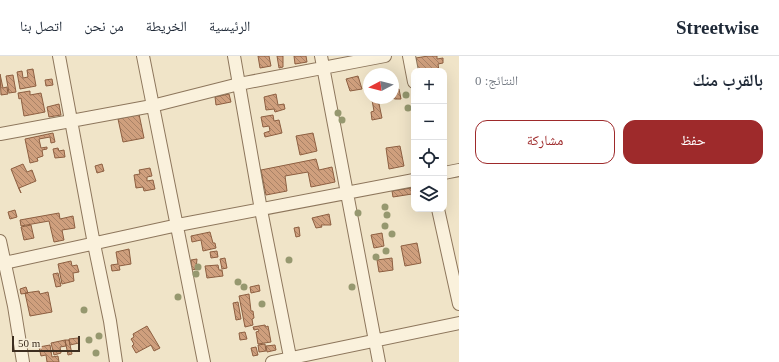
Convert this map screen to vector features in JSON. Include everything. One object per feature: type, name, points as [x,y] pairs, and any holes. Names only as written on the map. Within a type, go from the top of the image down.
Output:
[{"type":"street","points":[[59,56],[70,120],[110,321],[116,362]]},
{"type":"street","points":[[144,56],[152,106],[178,225],[204,362]]},
{"type":"street","points":[[234,56],[261,210],[291,360]]},
{"type":"street","points":[[321,56],[379,362]]},
{"type":"street","points":[[0,134],[152,106],[239,84],[385,56]]},
{"type":"street","points":[[410,56],[412,68]]},
{"type":"street","points":[[447,172],[459,170]]},
{"type":"street","points":[[2,264],[178,225],[348,194],[411,181]]},
{"type":"street","points":[[439,212],[459,304]]},
{"type":"street","points":[[0,241],[2,264],[14,306],[23,362]]},
{"type":"street","points":[[272,362],[291,360],[375,340],[459,323]]},
{"type":"building","points":[[258,56],[269,56],[271,66],[260,68]]},
{"type":"building","points":[[277,56],[283,56],[283,67],[279,68]]},
{"type":"building","points":[[294,56],[306,56],[307,62],[295,64]]},
{"type":"building","points":[[437,56],[437,59],[443,58],[443,63],[438,64],[439,68],[417,68],[416,58]]},
{"type":"building","points":[[33,69],[36,86],[20,89],[17,72],[22,71],[23,78],[28,77],[27,70]]},
{"type":"building","points":[[0,74],[3,88],[7,87],[8,94],[1,95]]},
{"type":"building","points":[[13,75],[16,92],[9,93],[6,76]]},
{"type":"building","points":[[358,76],[362,89],[350,91],[346,79]]},
{"type":"building","points":[[52,79],[53,85],[46,86],[45,80]]},
{"type":"building","points":[[30,91],[30,95],[41,93],[45,112],[24,116],[21,98],[19,99],[18,93]]},
{"type":"building","points":[[229,94],[231,102],[216,105],[215,97]]},
{"type":"building","points":[[276,94],[278,105],[284,104],[285,109],[275,112],[274,109],[266,110],[264,97]]},
{"type":"building","points":[[59,104],[61,115],[49,117],[47,107]]},
{"type":"building","points":[[373,104],[379,104],[382,118],[372,120],[371,112],[374,111]]},
{"type":"building","points":[[139,114],[144,138],[123,142],[118,119]]},
{"type":"building","points":[[273,115],[274,121],[279,120],[282,133],[265,137],[264,133],[270,131],[269,126],[263,127],[261,117]]},
{"type":"building","points":[[53,133],[55,142],[51,143],[50,137],[39,139],[41,148],[47,147],[47,149],[42,150],[43,156],[37,158],[38,161],[30,163],[25,139]]},
{"type":"building","points":[[313,133],[317,151],[300,155],[296,136]]},
{"type":"building","points":[[400,146],[404,166],[389,169],[386,148]]},
{"type":"building","points":[[58,148],[59,151],[64,150],[65,157],[55,158],[53,149]]},
{"type":"building","points":[[316,159],[319,170],[332,167],[335,182],[311,187],[308,172],[285,176],[287,191],[266,195],[261,170]]},
{"type":"building","points":[[23,164],[27,172],[32,170],[36,181],[19,188],[21,193],[11,169]]},
{"type":"building","points":[[102,164],[104,171],[97,173],[95,166]]},
{"type":"building","points":[[150,168],[152,176],[147,177],[147,181],[153,180],[155,189],[144,191],[143,187],[136,188],[134,175],[140,174],[139,170]]},
{"type":"building","points":[[411,188],[411,194],[393,197],[392,191]]},
{"type":"building","points":[[15,210],[17,217],[10,219],[8,212]]},
{"type":"building","points":[[59,213],[60,219],[73,216],[75,228],[62,230],[64,240],[54,242],[49,221],[21,226],[20,220]]},
{"type":"building","points":[[329,214],[331,225],[321,225],[322,227],[316,228],[312,218]]},
{"type":"building","points":[[31,225],[34,238],[24,240],[21,227]]},
{"type":"building","points":[[299,227],[300,236],[296,237],[294,228]]},
{"type":"building","points":[[210,232],[216,248],[203,251],[201,240],[192,242],[191,236]]},
{"type":"building","points":[[382,233],[384,246],[374,248],[371,235]]},
{"type":"building","points":[[417,243],[421,263],[405,266],[401,246]]},
{"type":"building","points":[[129,249],[131,264],[119,266],[120,270],[112,271],[111,265],[118,264],[116,252]]},
{"type":"building","points":[[217,251],[218,257],[211,258],[210,252]]},
{"type":"building","points":[[225,258],[227,268],[222,269],[220,259]]},
{"type":"building","points":[[392,258],[393,270],[379,272],[377,260]]},
{"type":"building","points":[[197,259],[196,269],[192,270],[191,260]]},
{"type":"building","points":[[71,261],[72,266],[77,265],[79,272],[73,273],[74,281],[62,284],[58,264]]},
{"type":"building","points":[[218,265],[219,270],[222,270],[223,276],[207,278],[205,266]]},
{"type":"building","points":[[58,273],[61,286],[56,287],[53,274]]},
{"type":"building","points":[[259,285],[260,291],[251,293],[250,287]]},
{"type":"building","points":[[26,287],[28,293],[21,294],[20,289]]},
{"type":"building","points":[[39,291],[40,294],[48,292],[52,312],[30,316],[25,293]]},
{"type":"building","points":[[249,294],[251,311],[253,311],[254,318],[252,319],[253,325],[245,327],[239,296]]},
{"type":"building","points":[[238,302],[241,319],[236,320],[233,303]]},
{"type":"building","points":[[265,325],[266,327],[268,326],[271,342],[258,344],[256,332],[259,331],[258,329],[254,330],[253,327]]},
{"type":"building","points":[[147,326],[160,348],[154,351],[151,345],[136,353],[132,346],[134,344],[131,339],[134,337],[133,334]]},
{"type":"building","points":[[245,332],[247,339],[240,340],[239,333]]},
{"type":"building","points":[[78,338],[79,343],[70,345],[69,339]]},
{"type":"building","points":[[65,340],[69,340],[72,354],[68,355]]},
{"type":"building","points":[[65,340],[66,346],[60,347],[61,353],[54,355],[51,343]]},
{"type":"building","points":[[265,344],[266,351],[259,352],[258,345]]},
{"type":"building","points":[[50,345],[52,357],[58,356],[59,362],[47,362],[46,355],[41,356],[39,347]]},
{"type":"building","points":[[275,345],[276,350],[267,352],[266,346]]},
{"type":"building","points":[[256,347],[258,355],[253,356],[251,348]]}]
